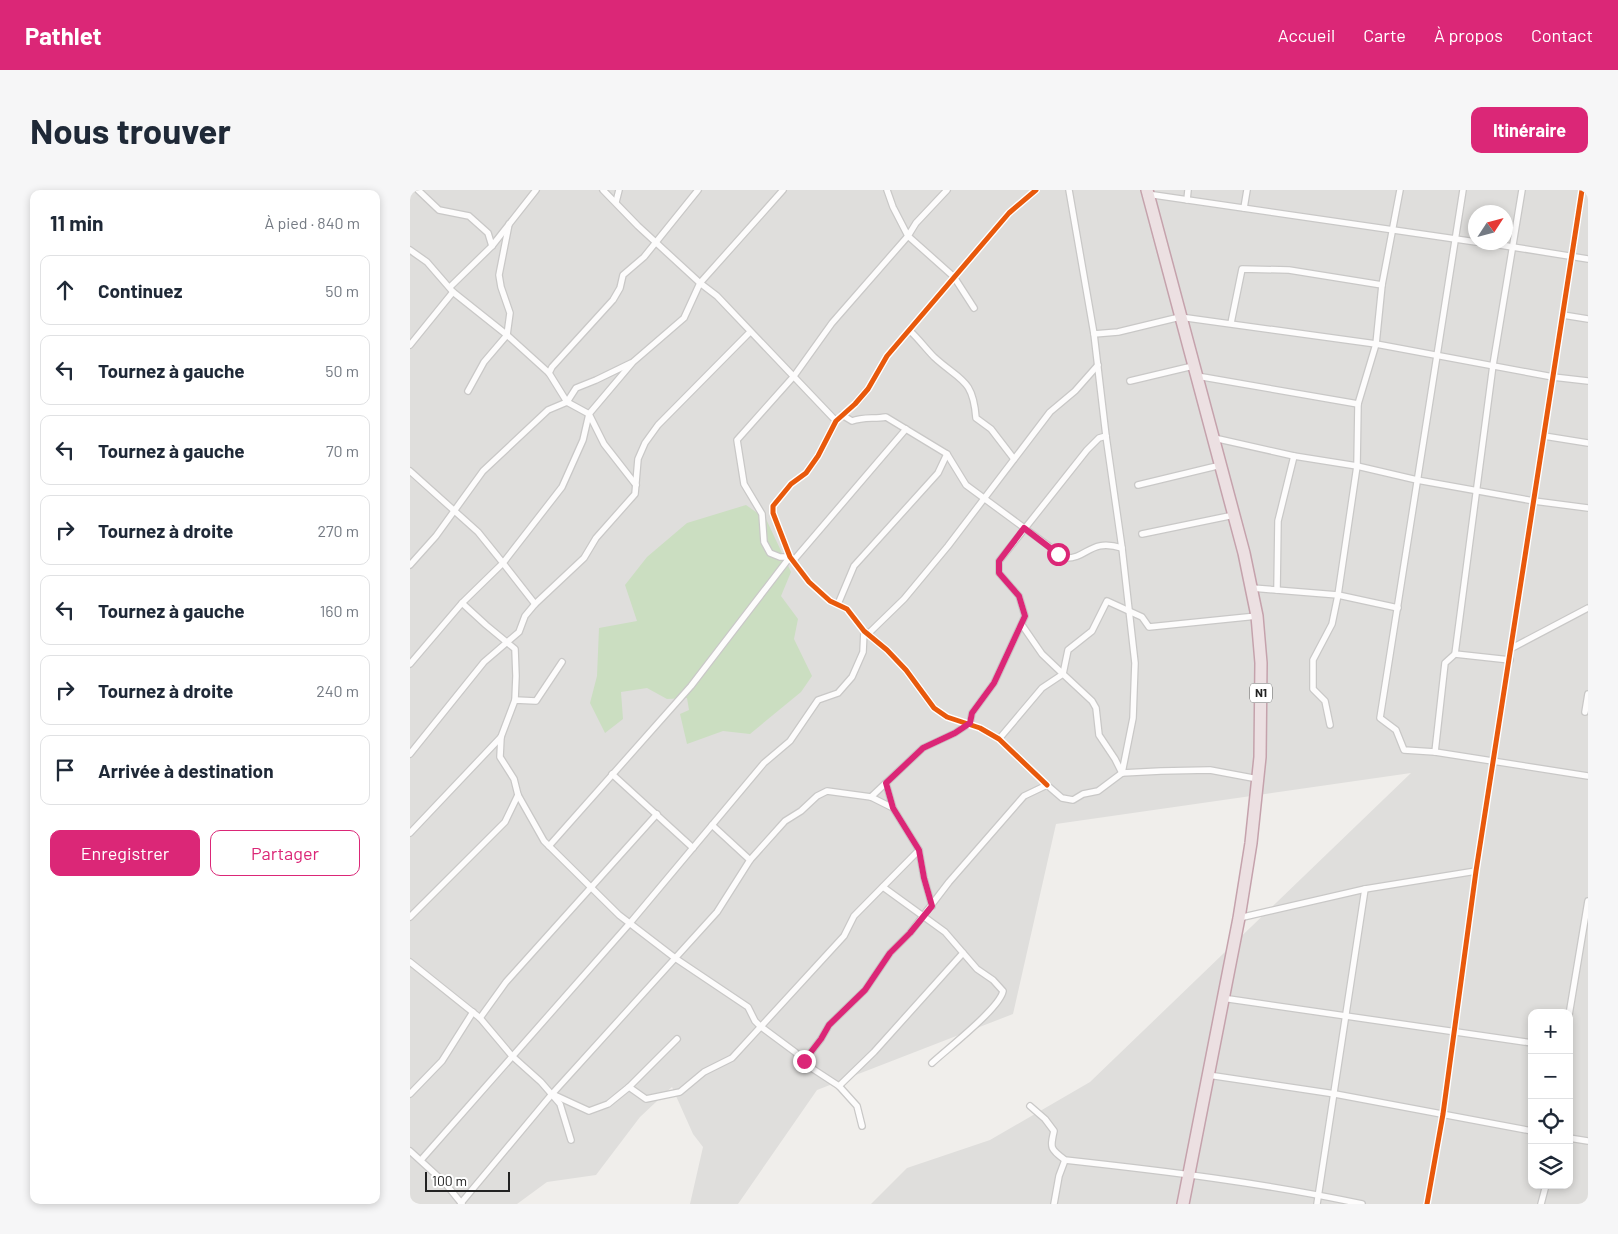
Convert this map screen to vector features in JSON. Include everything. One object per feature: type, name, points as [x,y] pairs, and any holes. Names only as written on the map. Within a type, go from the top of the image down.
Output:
[{"type":"highway","name":"N1","points":[[1147,192],[1194,371],[1214,438],[1252,588],[1257,616],[1261,663],[1260,757],[1251,843],[1239,918],[1183,1204]]},
{"type":"street","points":[[418,190],[439,210],[469,216],[488,232],[492,246]]},
{"type":"street","points":[[410,345],[451,290],[492,246],[536,190]]},
{"type":"street","points":[[604,190],[656,243],[717,296],[836,421]]},
{"type":"street","points":[[616,202],[619,190]]},
{"type":"street","points":[[549,373],[552,367],[613,300],[620,288],[623,276],[644,257],[698,190]]},
{"type":"street","points":[[410,664],[462,603],[503,563],[562,487],[583,440],[589,414],[633,362],[684,318],[700,283],[783,190]]},
{"type":"street","points":[[887,190],[893,207],[908,236],[954,277],[974,308]]},
{"type":"street","points":[[791,559],[770,553],[764,542],[762,514],[744,484],[737,440],[794,376],[832,323],[908,236],[916,223],[947,190]]},
{"type":"street","points":[[1036,190],[1009,213],[887,356],[868,389],[836,421],[818,456],[806,473],[791,484],[773,506],[773,513],[791,559],[809,582],[830,600],[847,609],[866,632],[906,670],[934,708],[946,716],[970,723],[999,739],[1062,798],[1073,800],[1083,794],[1098,792],[1122,773],[1161,770],[1210,770],[1258,779]]},
{"type":"street","points":[[1069,190],[1094,334],[1135,663],[1133,718],[1122,773]]},
{"type":"street","points":[[1187,200],[1188,190]]},
{"type":"street","points":[[1244,208],[1247,190]]},
{"type":"street","points":[[1330,725],[1325,700],[1313,690],[1313,660],[1332,624],[1338,595],[1357,466],[1358,404],[1376,344],[1382,285],[1400,190]]},
{"type":"street","points":[[1462,190],[1380,718],[1396,730],[1404,750],[1435,752],[1588,776]]},
{"type":"street","points":[[1513,241],[1522,190]]},
{"type":"street","points":[[1147,192],[1187,200],[1468,241]]},
{"type":"street","points":[[1427,1204],[1444,1114],[1476,871],[1572,256],[1584,193]]},
{"type":"street","points":[[468,391],[484,362],[507,335],[510,313],[499,275],[509,224]]},
{"type":"street","points":[[1513,247],[1588,259]]},
{"type":"street","points":[[410,250],[427,262],[451,290],[507,335],[549,373],[567,402],[589,414],[604,444],[636,485]]},
{"type":"street","points":[[1435,752],[1445,663],[1455,654],[1493,365],[1512,250]]},
{"type":"street","points":[[1231,323],[1242,269],[1289,270],[1382,285]]},
{"type":"street","points":[[1563,315],[1588,319]]},
{"type":"street","points":[[1094,334],[1118,332],[1180,317],[1376,344],[1553,377],[1588,381]]},
{"type":"street","points":[[910,331],[934,356],[963,379],[970,390],[975,406],[976,418],[991,429],[1014,459]]},
{"type":"street","points":[[410,754],[484,662],[519,632],[525,616],[534,604],[584,558],[596,538],[635,494],[638,459],[645,443],[658,425],[750,332]]},
{"type":"street","points":[[410,565],[436,536],[484,471],[535,421],[548,410],[567,402],[576,388],[633,362]]},
{"type":"street","points":[[421,1160],[630,923],[764,763],[790,741],[818,700],[838,694],[852,677],[863,652],[866,632],[917,584],[1050,412],[1075,391],[1098,365]]},
{"type":"street","points":[[1130,381],[1194,371],[1358,404]]},
{"type":"street","points":[[842,415],[852,421],[862,418],[871,420],[886,417],[947,454],[966,486],[1065,558],[1074,558],[1097,545],[1110,544],[1122,548]]},
{"type":"street","points":[[549,846],[691,686],[791,559],[906,429]]},
{"type":"street","points":[[871,797],[923,748],[955,733],[970,723],[972,713],[994,683],[1025,616],[1019,596],[999,573],[999,561],[1087,450],[1099,438],[1106,436]]},
{"type":"street","points":[[1544,436],[1588,443]]},
{"type":"street","points":[[1214,438],[1294,456],[1357,466],[1417,480],[1534,501],[1588,508]]},
{"type":"street","points":[[838,604],[854,566],[938,473],[947,454]]},
{"type":"street","points":[[1277,590],[1278,521],[1294,456]]},
{"type":"street","points":[[1138,486],[1221,465]]},
{"type":"street","points":[[410,471],[478,532],[534,604]]},
{"type":"street","points":[[1142,534],[1234,515]]},
{"type":"street","points":[[1252,588],[1338,595],[1398,608]]},
{"type":"street","points":[[999,739],[1042,688],[1063,674],[1068,650],[1092,631],[1108,600],[1142,617],[1149,627],[1257,616]]},
{"type":"street","points":[[462,603],[515,649],[515,700],[501,737],[500,757],[514,779],[518,795],[544,841],[630,923],[675,958],[748,1007],[755,1021],[760,1026],[813,1069],[839,1086],[857,1106],[862,1126]]},
{"type":"street","points":[[1512,648],[1588,608]]},
{"type":"street","points":[[1022,625],[1042,654],[1092,702],[1096,708],[1099,735],[1122,773]]},
{"type":"street","points":[[1455,654],[1510,660]]},
{"type":"street","points":[[515,700],[536,701],[562,662]]},
{"type":"street","points":[[1585,712],[1588,694]]},
{"type":"street","points":[[410,832],[501,737]]},
{"type":"street","points":[[612,774],[693,848]]},
{"type":"street","points":[[886,783],[893,808],[919,850],[932,906]]},
{"type":"street","points":[[804,1061],[829,1025],[865,990],[890,953],[910,933],[949,882],[1024,796],[1047,785]]},
{"type":"street","points":[[410,1150],[445,1183],[461,1203],[552,1094],[717,912],[750,860],[785,821],[801,811],[817,796],[827,791],[871,797],[893,808]]},
{"type":"street","points":[[410,917],[505,822],[518,795]]},
{"type":"street","points":[[480,1018],[506,982],[657,814]]},
{"type":"street","points":[[712,825],[750,860]]},
{"type":"street","points":[[628,1087],[646,1099],[680,1092],[704,1072],[732,1058],[844,936],[854,916],[919,850]]},
{"type":"street","points":[[1239,918],[1365,889],[1476,871]]},
{"type":"street","points":[[883,886],[945,932],[977,969],[993,980],[1003,991],[1002,996],[988,1013],[932,1063]]},
{"type":"street","points":[[1317,1204],[1335,1094],[1344,1016],[1365,889]]},
{"type":"street","points":[[1570,1009],[1588,901]]},
{"type":"street","points":[[839,1086],[874,1052],[963,953]]},
{"type":"street","points":[[410,962],[480,1018],[512,1056],[552,1094],[560,1104],[571,1140]]},
{"type":"street","points":[[1222,998],[1528,1042]]},
{"type":"street","points":[[410,1094],[442,1061],[473,1012]]},
{"type":"street","points":[[552,1094],[589,1111],[608,1104],[677,1039]]},
{"type":"street","points":[[1208,1075],[1335,1094],[1528,1130]]},
{"type":"street","points":[[1030,1106],[1045,1119],[1054,1131],[1051,1144],[1054,1152],[1065,1160],[1188,1173],[1362,1204]]},
{"type":"street","points":[[1573,1139],[1588,1141]]},
{"type":"street","points":[[1054,1204],[1059,1176],[1065,1160]]},
{"type":"street","points":[[1540,1204],[1545,1189]]},
{"type":"shaded area","points":[[410,190],[1588,190],[1588,1204],[871,1204],[907,1168],[990,1140],[1090,1082],[1411,773],[1056,824],[1013,1014],[817,1090],[738,1204],[690,1204],[703,1147],[693,1134],[672,1087],[640,1117],[596,1175],[547,1182],[517,1204],[418,1204],[410,1200]]},
{"type":"green space","points":[[746,505],[766,519],[791,572],[781,596],[798,619],[794,639],[812,676],[801,692],[750,734],[723,731],[687,744],[680,714],[689,710],[687,698],[667,699],[647,688],[621,692],[623,719],[605,733],[590,703],[597,676],[599,628],[637,621],[625,585],[647,557],[687,523]]},
{"type":"cycle path","points":[[1036,190],[1009,213],[887,356],[868,389],[836,421],[818,456],[806,473],[791,484],[773,506],[773,513],[790,557],[809,582],[830,601],[847,609],[864,631],[887,650],[906,670],[934,708],[947,717],[980,728],[999,739],[1047,785]]},
{"type":"cycle path","points":[[1427,1204],[1443,1114],[1476,871],[1582,190]]},
{"type":"route","points":[[804,1061],[829,1025],[865,990],[890,953],[910,933],[932,906],[919,850],[893,808],[886,783],[923,748],[955,733],[970,723],[972,713],[994,683],[1025,616],[1019,596],[999,573],[999,561],[1024,528],[1058,554]]}]
